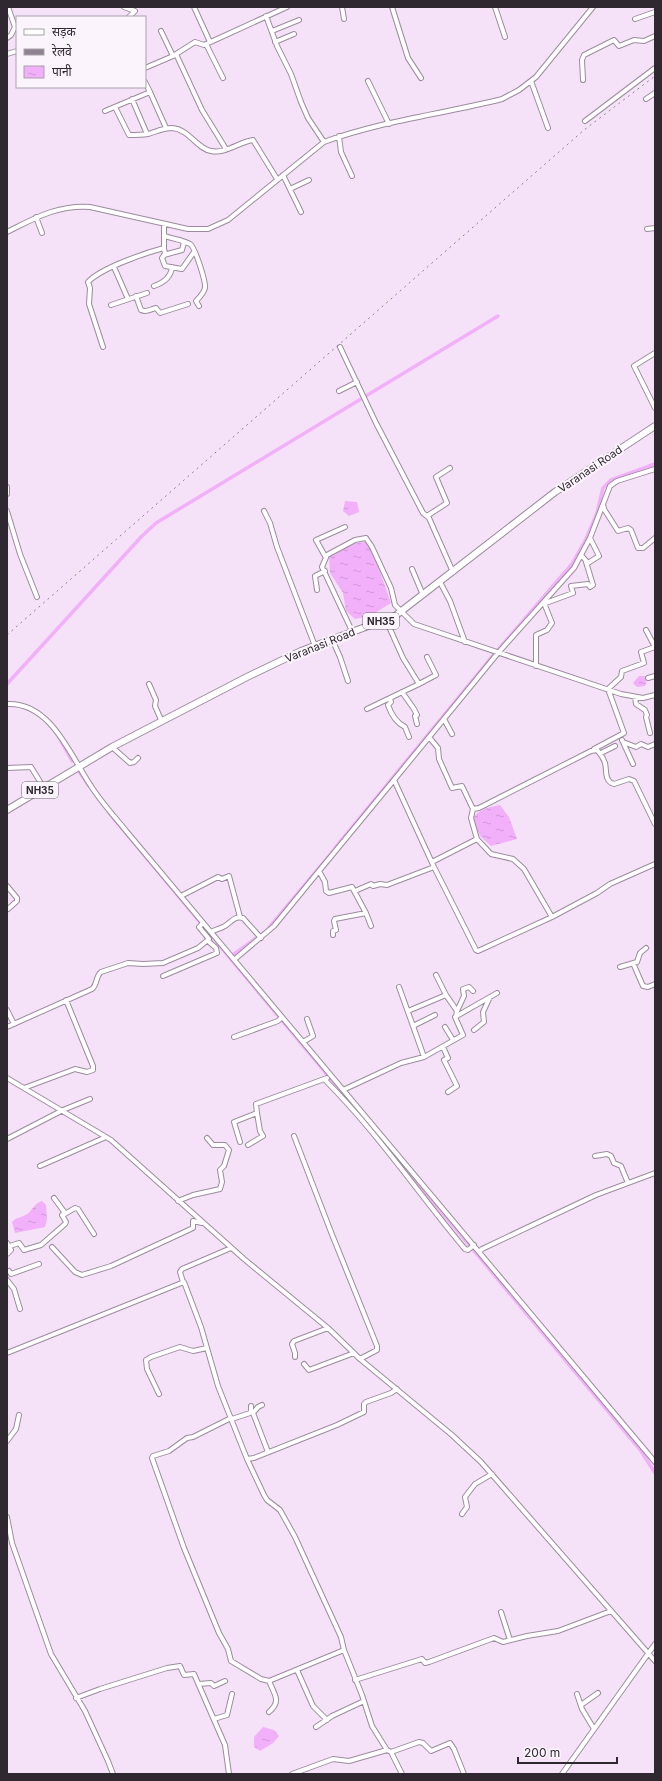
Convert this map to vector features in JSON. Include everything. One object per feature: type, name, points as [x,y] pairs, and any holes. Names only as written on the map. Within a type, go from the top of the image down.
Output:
[{"type":"highway","name":"Varanasi Road","points":[[7,810],[112,747],[247,677],[332,639],[386,620],[402,611],[555,492],[655,426]]},
{"type":"street","points":[[124,7],[135,11],[130,16]]},
{"type":"street","points":[[194,7],[223,78]]},
{"type":"street","points":[[146,68],[175,55],[196,41],[202,45],[208,43],[287,7]]},
{"type":"street","points":[[342,7],[344,19]]},
{"type":"street","points":[[392,7],[408,58],[422,78]]},
{"type":"street","points":[[495,7],[505,37]]},
{"type":"street","points":[[7,232],[36,217],[54,210],[81,206],[188,229],[208,229],[228,220],[324,142],[389,124],[502,99],[531,83],[593,7]]},
{"type":"street","points":[[7,38],[15,32],[9,8]]},
{"type":"street","points":[[635,19],[655,12]]},
{"type":"street","points":[[266,16],[275,42],[291,74],[308,118],[324,142]]},
{"type":"street","points":[[272,31],[299,20]]},
{"type":"street","points":[[161,31],[175,55],[202,110],[226,149]]},
{"type":"street","points":[[275,42],[294,34]]},
{"type":"street","points":[[583,80],[582,60],[586,52],[614,40],[619,46],[634,40],[644,41],[655,36]]},
{"type":"street","points":[[585,121],[655,68]]},
{"type":"street","points":[[368,81],[389,124]]},
{"type":"street","points":[[531,83],[548,128]]},
{"type":"street","points":[[146,84],[166,128]]},
{"type":"street","points":[[105,110],[150,92]]},
{"type":"street","points":[[646,99],[653,94],[655,101]]},
{"type":"street","points":[[132,99],[147,134]]},
{"type":"street","points":[[115,107],[128,134],[147,134],[166,128],[173,128],[183,131],[209,151],[226,149],[253,140],[277,180]]},
{"type":"street","points":[[339,138],[341,152],[352,176]]},
{"type":"street","points":[[284,176],[301,212]]},
{"type":"street","points":[[290,189],[309,180]]},
{"type":"street","points":[[36,217],[42,233]]},
{"type":"street","points":[[164,224],[164,255],[162,258],[164,264],[172,267],[183,268],[194,252]]},
{"type":"street","points":[[647,230],[655,228]]},
{"type":"street","points":[[165,236],[191,245],[203,276],[205,286],[205,289],[196,301],[199,306]]},
{"type":"street","points":[[164,255],[182,250],[184,242]]},
{"type":"street","points":[[103,347],[89,304],[90,288],[88,282],[138,255],[164,248]]},
{"type":"street","points":[[114,267],[128,299]]},
{"type":"street","points":[[154,286],[161,284],[170,275],[172,267]]},
{"type":"street","points":[[111,305],[147,293]]},
{"type":"street","points":[[136,296],[141,310],[147,312],[156,308],[160,313],[188,304]]},
{"type":"street","points":[[340,347],[423,513],[427,516],[453,572]]},
{"type":"street","points":[[655,353],[634,366],[655,408]]},
{"type":"street","points":[[339,391],[357,382]]},
{"type":"street","points":[[427,516],[447,505],[436,477],[450,468]]},
{"type":"street","points":[[233,957],[260,935],[274,926],[444,719],[496,652],[574,568],[590,538],[607,489],[612,484],[655,469]]},
{"type":"street","points":[[7,488],[7,494]]},
{"type":"street","points":[[602,504],[618,531],[628,528],[631,530],[638,548],[643,548],[655,538]]},
{"type":"street","points":[[7,511],[20,554],[37,597]]},
{"type":"street","points":[[264,512],[270,523],[277,548],[315,646]]},
{"type":"street","points":[[345,527],[316,540],[325,556],[322,567],[352,631]]},
{"type":"street","points":[[325,556],[355,540],[364,538],[368,539],[391,588],[395,605],[414,624],[536,666],[635,697],[643,698],[655,695]]},
{"type":"street","points":[[586,562],[599,556],[590,538]]},
{"type":"street","points":[[542,604],[573,593],[571,586],[588,584],[590,587],[593,585],[586,562],[581,555]]},
{"type":"street","points":[[412,569],[423,595]]},
{"type":"street","points":[[317,590],[315,576],[325,571]]},
{"type":"street","points":[[440,582],[450,601],[465,642]]},
{"type":"street","points":[[536,666],[536,636],[547,630],[552,622],[542,604]]},
{"type":"street","points":[[386,620],[403,658],[419,684]]},
{"type":"street","points":[[608,689],[621,677],[622,671],[644,664],[641,652],[655,647],[646,630]]},
{"type":"street","points":[[332,639],[348,681]]},
{"type":"street","points":[[367,709],[436,675],[427,657]]},
{"type":"street","points":[[648,678],[655,676]]},
{"type":"street","points":[[149,684],[155,695],[155,706],[162,722]]},
{"type":"street","points":[[473,809],[479,808],[624,733],[608,689]]},
{"type":"street","points":[[402,692],[414,708],[417,715],[417,724]]},
{"type":"street","points":[[635,697],[636,704],[645,710],[650,733]]},
{"type":"street","points":[[390,698],[391,702],[388,705],[390,712],[398,723],[405,727],[409,737]]},
{"type":"street","points":[[7,704],[26,706],[48,721],[56,730],[76,768],[180,896],[201,924],[208,940],[216,948],[216,953],[163,976]]},
{"type":"street","points":[[444,719],[452,734]]},
{"type":"street","points":[[620,736],[633,764]]},
{"type":"street","points":[[429,737],[438,748],[439,759],[452,788],[462,786],[473,809],[471,818],[477,839],[491,854],[513,859],[524,869],[552,917]]},
{"type":"street","points":[[623,742],[636,746],[641,744],[644,746],[655,745]]},
{"type":"street","points":[[601,753],[615,746]]},
{"type":"street","points":[[112,747],[130,763],[134,762],[138,758]]},
{"type":"street","points":[[594,749],[601,753],[605,764],[606,775],[610,781],[614,784],[629,779],[634,781],[655,824]]},
{"type":"street","points":[[7,768],[31,766],[44,788]]},
{"type":"street","points":[[394,780],[434,867],[477,951],[480,951],[552,917],[597,893],[610,884],[655,864]]},
{"type":"street","points":[[432,862],[477,839]]},
{"type":"street","points":[[354,891],[371,884],[373,886],[380,884],[387,885],[434,867]]},
{"type":"street","points":[[319,871],[325,882],[326,891],[329,893],[349,887],[354,891],[371,926]]},
{"type":"street","points":[[180,896],[218,877],[222,879],[229,876],[240,917],[260,935]]},
{"type":"street","points":[[7,886],[17,898],[17,901],[8,909]]},
{"type":"street","points":[[333,935],[333,931],[336,930],[334,921],[336,919],[366,913]]},
{"type":"street","points":[[211,932],[217,928],[224,927],[233,918],[240,917]]},
{"type":"street","points":[[201,924],[211,932],[233,957],[280,1018],[343,1090],[471,1247],[479,1252],[655,1462]]},
{"type":"street","points":[[7,1027],[94,987],[98,975],[101,972],[128,963],[163,963],[198,948],[208,940]]},
{"type":"street","points":[[620,967],[638,961],[640,953],[646,948]]},
{"type":"street","points":[[633,963],[643,986],[648,987],[655,984]]},
{"type":"street","points":[[436,975],[456,1014]]},
{"type":"street","points":[[399,987],[424,1056]]},
{"type":"street","points":[[343,1090],[401,1064],[424,1056],[463,1035],[454,1019],[464,996],[463,989],[469,987],[473,991]]},
{"type":"street","points":[[456,1014],[497,993]]},
{"type":"street","points":[[408,1011],[446,995]]},
{"type":"street","points":[[474,1030],[484,1022],[484,1009],[490,1000],[490,997]]},
{"type":"street","points":[[24,1088],[75,1069],[87,1072],[93,1070],[94,1066],[66,1000]]},
{"type":"street","points":[[7,1010],[14,1024]]},
{"type":"street","points":[[414,1026],[435,1015]]},
{"type":"street","points":[[234,1037],[280,1018]]},
{"type":"street","points":[[302,1042],[313,1036],[307,1019]]},
{"type":"street","points":[[445,1027],[453,1040]]},
{"type":"street","points":[[443,1047],[448,1058],[444,1060],[457,1086],[448,1092]]},
{"type":"street","points":[[248,1145],[264,1136],[260,1131],[256,1104],[325,1080],[330,1076]]},
{"type":"street","points":[[7,1078],[106,1137],[231,1248],[328,1328],[354,1353],[452,1435],[492,1474],[655,1661]]},
{"type":"street","points":[[325,1080],[348,1103],[372,1132],[451,1233],[465,1249],[471,1247]]},
{"type":"street","points":[[7,1139],[63,1110],[90,1099]]},
{"type":"street","points":[[240,1142],[234,1122],[257,1113]]},
{"type":"street","points":[[294,1136],[333,1239],[377,1346],[377,1350],[360,1358]]},
{"type":"street","points":[[40,1166],[106,1137]]},
{"type":"street","points":[[178,1201],[193,1195],[220,1189],[222,1182],[220,1170],[224,1166],[229,1150],[225,1145],[213,1145],[206,1138]]},
{"type":"street","points":[[595,1156],[607,1154],[611,1156],[614,1163],[621,1166],[628,1183]]},
{"type":"street","points":[[479,1252],[502,1239],[596,1195],[655,1173]]},
{"type":"street","points":[[54,1198],[65,1213],[62,1216]]},
{"type":"street","points":[[62,1216],[75,1208],[78,1209],[94,1234]]},
{"type":"street","points":[[7,1254],[11,1250],[8,1244],[19,1243],[24,1250],[41,1245],[65,1224],[66,1222],[62,1216]]},
{"type":"street","points":[[52,1247],[75,1272],[82,1275],[111,1266],[193,1228],[193,1221],[202,1223]]},
{"type":"street","points":[[231,1248],[182,1270],[180,1272],[183,1282],[186,1284],[196,1312],[218,1386],[247,1459],[267,1500],[280,1510],[295,1537],[336,1624],[372,1726],[402,1774]]},
{"type":"street","points":[[8,1271],[11,1274],[39,1264]]},
{"type":"street","points":[[7,1280],[14,1289],[20,1310]]},
{"type":"street","points":[[7,1353],[183,1282]]},
{"type":"street","points":[[295,1357],[292,1344],[294,1341],[328,1328]]},
{"type":"street","points":[[159,1394],[147,1369],[146,1360],[180,1347],[193,1351],[207,1348]]},
{"type":"street","points":[[304,1364],[309,1370],[354,1353]]},
{"type":"street","points":[[247,1459],[254,1458],[357,1415],[365,1411],[365,1402],[391,1393],[397,1389]]},
{"type":"street","points":[[262,1405],[253,1412],[268,1452]]},
{"type":"street","points":[[250,1406],[252,1410],[250,1413],[231,1418],[193,1437],[187,1438],[169,1451],[153,1456],[152,1458],[184,1548],[219,1633],[228,1649],[231,1661],[261,1679],[269,1681],[344,1650]]},
{"type":"street","points":[[7,1441],[16,1429],[19,1416]]},
{"type":"street","points":[[462,1514],[467,1508],[465,1497],[475,1484],[492,1474]]},
{"type":"street","points":[[7,1517],[12,1543],[51,1654],[93,1729],[113,1774]]},
{"type":"street","points":[[355,1680],[422,1659],[425,1662],[429,1662],[494,1638],[503,1642],[558,1631],[611,1611]]},
{"type":"street","points":[[501,1612],[510,1640]]},
{"type":"street","points":[[562,1774],[655,1644]]},
{"type":"street","points":[[76,1698],[178,1665],[180,1666],[184,1676],[194,1674],[200,1684],[225,1745],[229,1774]]},
{"type":"street","points":[[297,1670],[313,1706],[327,1720]]},
{"type":"street","points":[[200,1684],[211,1683],[214,1686],[225,1681]]},
{"type":"street","points":[[269,1681],[277,1700],[275,1707],[269,1712]]},
{"type":"street","points":[[581,1705],[598,1693]]},
{"type":"street","points":[[214,1719],[228,1715],[232,1694]]},
{"type":"street","points":[[577,1694],[581,1705],[594,1729]]},
{"type":"street","points":[[316,1726],[364,1701]]},
{"type":"street","points":[[292,1774],[333,1759],[349,1760],[389,1751],[419,1742],[424,1743],[431,1751],[450,1743],[464,1774]]},
{"type":"water","points":[[345,501],[357,502],[359,512],[349,516],[343,511]]},
{"type":"water","points":[[365,542],[373,552],[391,603],[370,616],[355,619],[346,611],[343,593],[330,573],[329,557],[352,544]]},
{"type":"water","points":[[639,676],[645,676],[647,679],[645,686],[637,687],[633,683]]},
{"type":"water","points":[[500,805],[509,817],[517,839],[491,846],[480,836],[472,820],[477,813]]},
{"type":"water","points":[[42,1201],[46,1205],[47,1220],[45,1227],[15,1233],[12,1222],[15,1219],[27,1214]]},
{"type":"water","points":[[263,1727],[274,1730],[279,1736],[273,1743],[260,1751],[254,1747],[254,1737]]},
{"type":"waterway","points":[[7,684],[141,537],[156,523],[498,316]]},
{"type":"waterway","points":[[335,848],[490,659],[572,564],[586,539],[597,513],[603,488],[611,480],[655,464]]},
{"type":"waterway","points":[[57,734],[72,761]]},
{"type":"waterway","points":[[78,770],[89,786]]},
{"type":"waterway","points":[[109,813],[641,1451],[655,1473]]},
{"type":"waterway","points":[[230,957],[266,931],[333,851]]},
{"type":"railway","points":[[7,635],[584,130],[655,76]]}]
